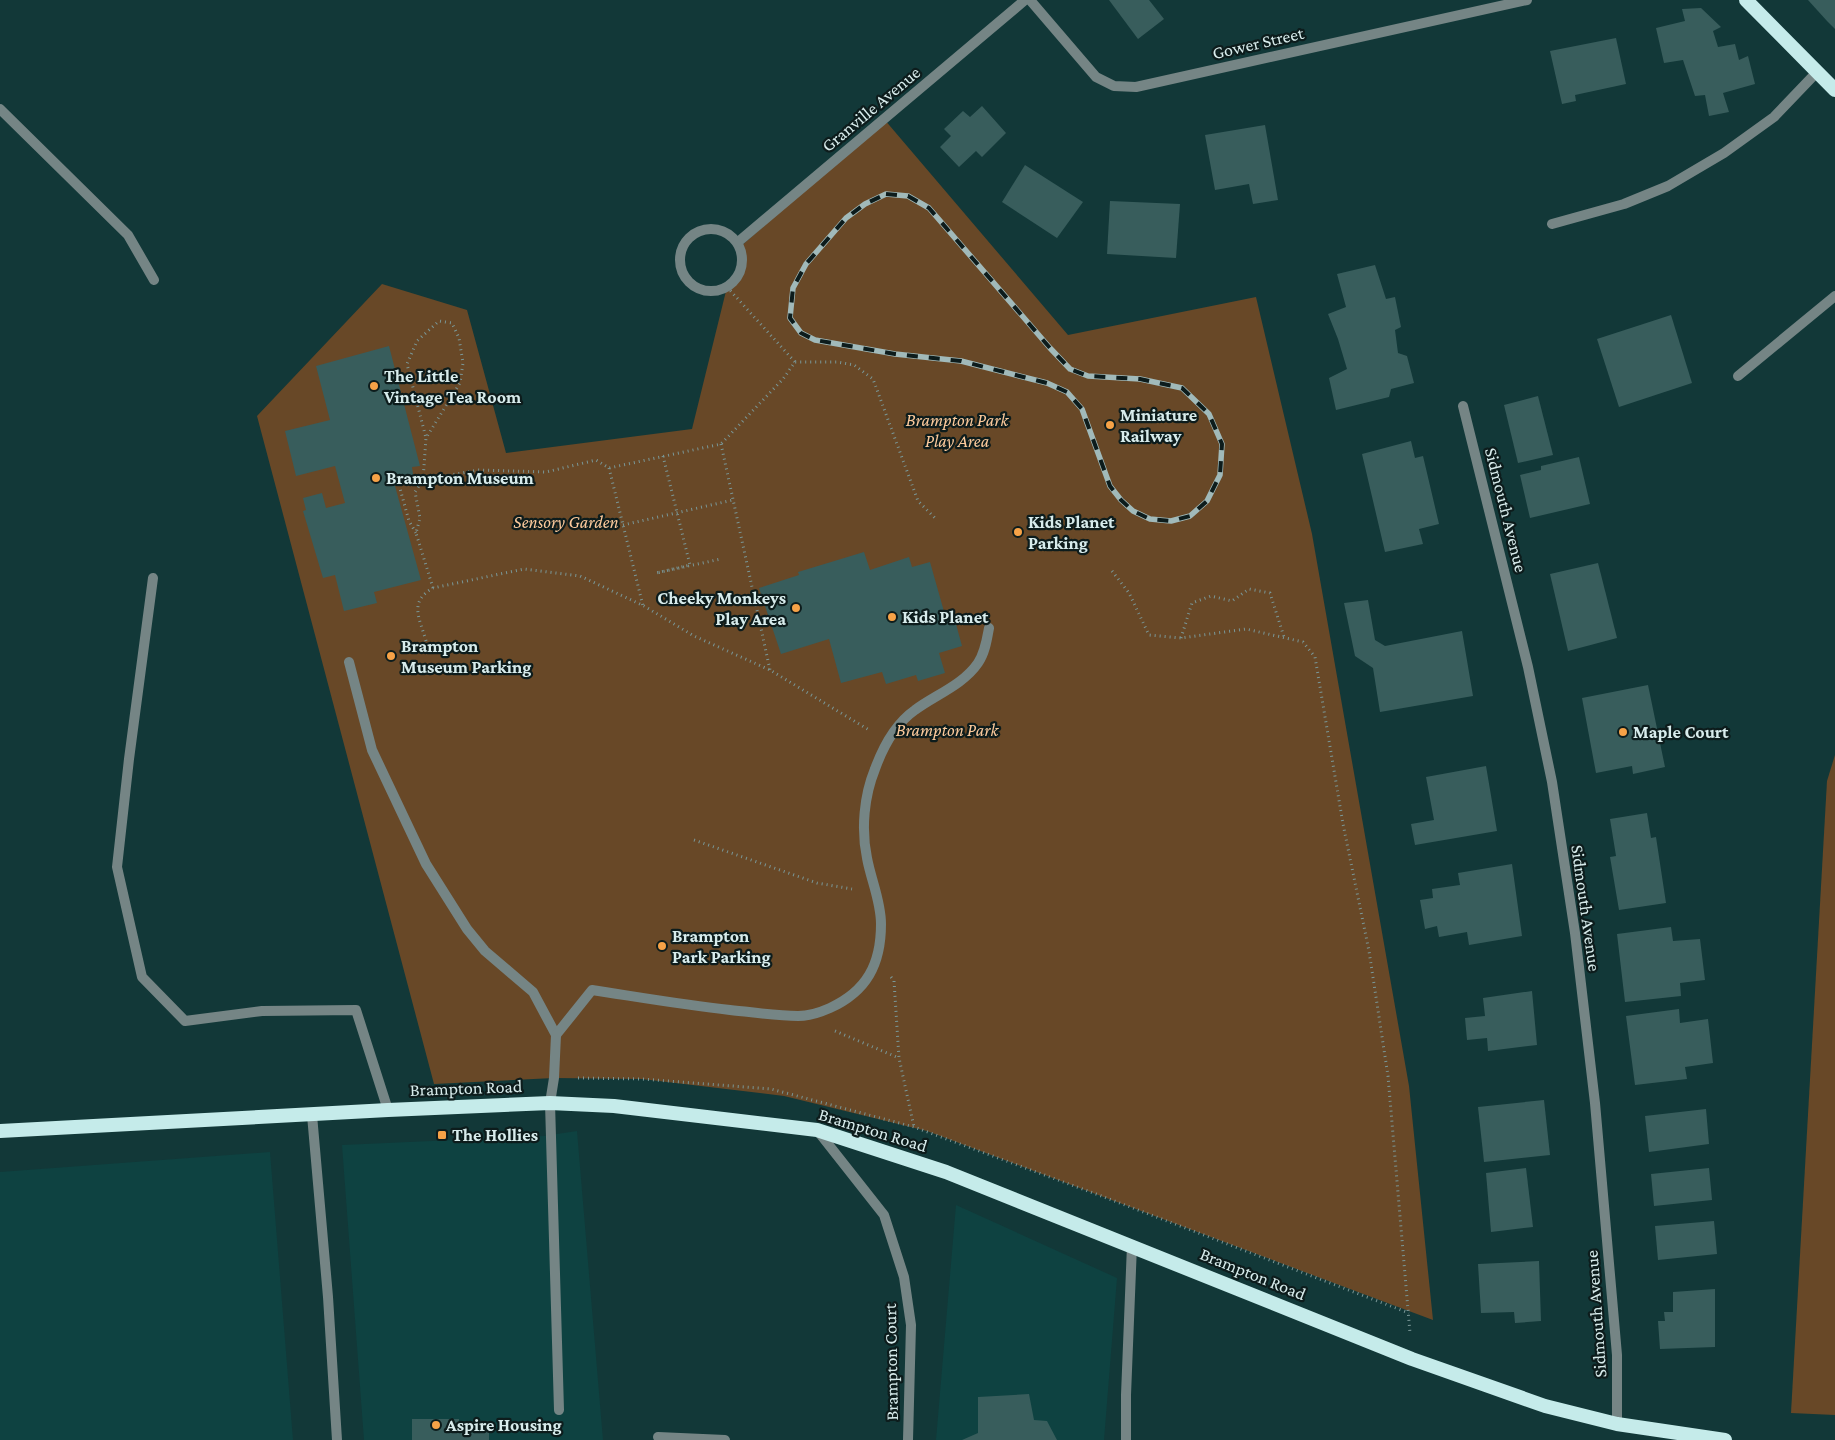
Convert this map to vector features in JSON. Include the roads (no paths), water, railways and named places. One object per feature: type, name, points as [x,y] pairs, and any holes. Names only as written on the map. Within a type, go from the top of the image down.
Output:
[{"type":"highway","points":[[1746,0],[1835,90]]},
{"type":"highway","name":"Brampton Road","points":[[0,1131],[550,1103],[614,1106],[817,1130],[946,1172],[1412,1359],[1545,1406],[1617,1424],[1725,1440]]},
{"type":"street","name":"Granville Avenue","points":[[738,242],[1025,0]]},
{"type":"street","name":"Gower Street","points":[[1030,0],[1096,77],[1114,86],[1136,87],[1527,0]]},
{"type":"street","points":[[1552,224],[1624,204],[1668,186],[1724,153],[1774,117],[1817,72]]},
{"type":"street","points":[[0,109],[128,235],[154,280]]},
{"type":"street","points":[[719,228],[730,234],[738,242],[742,251],[740,271],[736,280],[727,287],[709,291],[700,289],[692,284],[681,268],[680,256],[689,238],[696,232],[719,228]]},
{"type":"street","points":[[1738,376],[1835,296]]},
{"type":"street","name":"Sidmouth Avenue","points":[[1463,406],[1528,667],[1555,801],[1575,933],[1595,1103],[1617,1355],[1617,1424]]},
{"type":"street","points":[[153,578],[117,867],[142,977],[185,1022],[262,1010],[356,1010],[388,1110]]},
{"type":"street","points":[[556,1035],[592,990],[700,1007],[799,1016],[821,1012],[848,998],[860,989],[870,977],[877,959],[881,924],[877,894],[867,858],[864,833],[865,808],[875,770],[896,728],[913,711],[967,676],[979,663],[985,648],[989,628]]},
{"type":"street","points":[[349,662],[372,750],[426,864],[467,929],[485,951],[533,992],[556,1035],[554,1078],[550,1103],[559,1410]]},
{"type":"street","points":[[312,1115],[328,1297],[337,1440]]},
{"type":"street","name":"Brampton Court","points":[[817,1130],[884,1215],[904,1277],[911,1325],[908,1440]]},
{"type":"street","points":[[1126,1440],[1132,1246]]},
{"type":"street","points":[[658,1437],[725,1440]]},
{"type":"railway","points":[[886,194],[908,196],[929,208],[1070,369],[1088,376],[1140,379],[1182,388],[1209,414],[1222,444],[1220,475],[1207,501],[1190,516],[1171,521],[1150,519],[1133,511],[1110,486],[1082,409],[1067,392],[1047,383],[961,361],[895,354],[815,340],[801,333],[790,318],[793,288],[806,264],[846,218],[865,204],[886,194]]},
{"type":"place","name":"The Little Vintage Tea Room","points":[[374,386]]},
{"type":"place","name":"Miniature Railway","points":[[1110,425]]},
{"type":"place","name":"Brampton Museum","points":[[376,478]]},
{"type":"place","name":"Kids Planet Parking","points":[[1018,532]]},
{"type":"place","name":"Cheeky Monkeys Play Area","points":[[796,608]]},
{"type":"place","name":"Kids Planet","points":[[892,617]]},
{"type":"place","name":"Brampton Museum Parking","points":[[391,656]]},
{"type":"place","name":"Maple Court","points":[[1623,732]]},
{"type":"place","name":"Brampton Park Parking","points":[[662,946]]},
{"type":"place","name":"The Hollies","points":[[442,1135]]},
{"type":"place","name":"Aspire Housing","points":[[436,1425]]},
{"type":"park label","name":"Brampton Park Play Area","points":[[957,430]]},
{"type":"park label","name":"Sensory Garden","points":[[566,522]]},
{"type":"park label","name":"Brampton Park","points":[[947,730]]}]
